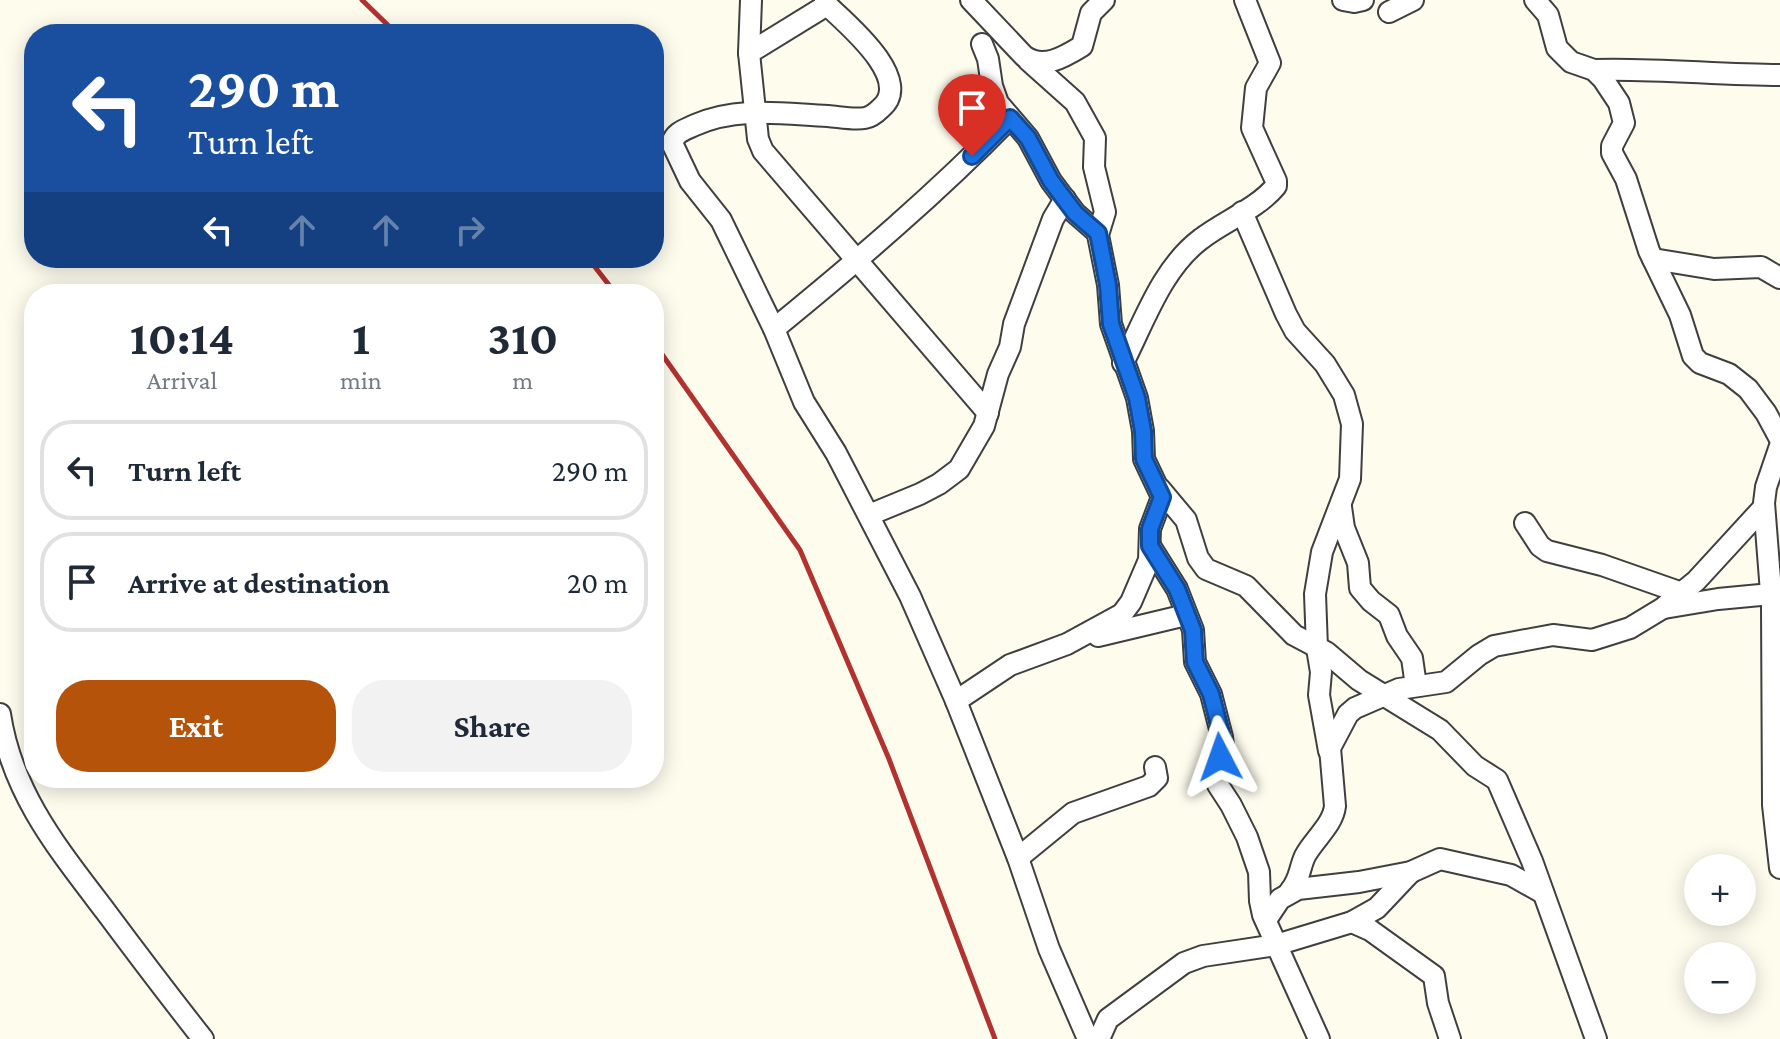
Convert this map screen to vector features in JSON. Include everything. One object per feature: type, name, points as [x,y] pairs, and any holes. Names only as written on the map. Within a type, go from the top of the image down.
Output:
[{"type":"street","points":[[751,0],[749,53],[758,139],[770,163],[988,413]]},
{"type":"street","points":[[971,0],[1028,60],[1075,102],[1094,135],[1094,167],[1105,212],[1098,233],[1108,285],[1111,324],[1137,398],[1144,459],[1160,489],[1186,520],[1198,558],[1206,569],[1246,586],[1294,635],[1440,730],[1475,766],[1497,780],[1543,893],[1596,1039]]},
{"type":"street","points":[[1028,60],[1055,61],[1082,46],[1091,13],[1104,0]]},
{"type":"street","points":[[1123,363],[1162,285],[1174,269],[1200,239],[1272,191],[1277,184],[1252,128],[1256,88],[1270,63],[1245,0]]},
{"type":"street","points":[[1343,0],[1363,0]]},
{"type":"street","points":[[1389,12],[1413,0]]},
{"type":"street","points":[[1535,0],[1548,15],[1557,48],[1571,62],[1594,70],[1652,69],[1715,75],[1780,75]]},
{"type":"street","points":[[749,53],[826,2],[869,45],[883,66],[889,83],[890,95],[886,105],[865,118],[757,111],[706,121],[678,133],[672,143],[690,181],[721,220],[774,329],[804,402],[836,453],[910,596],[956,701],[1018,858],[1049,949],[1088,1039]]},
{"type":"street","points":[[982,44],[995,97],[1028,138],[1051,181],[1080,219],[1098,233]]},
{"type":"street","points":[[1594,70],[1613,92],[1621,112],[1624,125],[1612,146],[1612,153],[1626,179],[1653,259],[1680,315],[1689,348],[1696,360],[1729,374],[1748,389],[1762,406],[1780,439]]},
{"type":"street","points":[[774,329],[856,263],[941,187],[1010,118]]},
{"type":"street","points":[[869,515],[920,494],[953,475],[979,436],[998,374],[1010,347],[1014,324],[1053,219],[1065,199]]},
{"type":"street","points":[[1242,212],[1286,314],[1295,331],[1325,364],[1348,404],[1352,424],[1350,479],[1322,552],[1315,594],[1321,674],[1319,695],[1330,753],[1335,810],[1305,857],[1298,882],[1275,904],[1266,920]]},
{"type":"street","points":[[1653,259],[1714,269],[1761,267],[1780,278]]},
{"type":"street","points":[[1780,446],[1766,487],[1764,507],[1777,739],[1773,805],[1780,868]]},
{"type":"street","points":[[1067,644],[1122,614],[1145,571],[1150,529],[1162,497],[1160,489]]},
{"type":"street","points":[[1341,507],[1344,528],[1358,563],[1360,588],[1389,615],[1397,636],[1412,658],[1416,686]]},
{"type":"street","points":[[1330,753],[1331,742],[1355,708],[1399,689],[1448,680],[1494,646],[1553,635],[1592,640],[1630,628],[1682,593],[1721,556],[1764,507]]},
{"type":"street","points":[[1525,523],[1540,546],[1547,551],[1602,565],[1682,593]]},
{"type":"street","points":[[1150,546],[1177,589],[1193,630],[1193,654],[1199,674],[1211,694],[1222,737],[1223,746],[1216,772],[1218,785],[1247,837],[1259,872],[1260,901],[1266,920],[1319,1039]]},
{"type":"street","points":[[1663,608],[1771,594]]},
{"type":"street","points":[[956,701],[1010,665],[1067,644],[1186,615]]},
{"type":"street","points":[[0,714],[11,763],[37,817],[203,1039]]},
{"type":"street","points":[[1018,858],[1073,813],[1149,786],[1157,778],[1155,767]]},
{"type":"street","points":[[1099,1039],[1108,1019],[1184,963],[1203,956],[1276,945],[1352,922],[1377,908],[1411,872],[1433,860],[1447,859],[1477,869],[1511,875],[1543,893]]},
{"type":"street","points":[[1290,891],[1411,872]]},
{"type":"street","points":[[1352,922],[1383,939],[1434,976],[1438,1003],[1450,1039]]},
{"type":"railway","points":[[362,0],[387,24]]},
{"type":"railway","points":[[596,268],[608,284]]},
{"type":"railway","points":[[664,357],[800,550],[889,759],[995,1039]]},
{"type":"route","points":[[972,156],[1010,118],[1028,138],[1051,181],[1075,213],[1098,233],[1115,342],[1137,398],[1143,431],[1142,454],[1162,497],[1150,529],[1150,546],[1177,589],[1193,630],[1195,662],[1211,694],[1218,718],[1223,746],[1220,757]]}]
